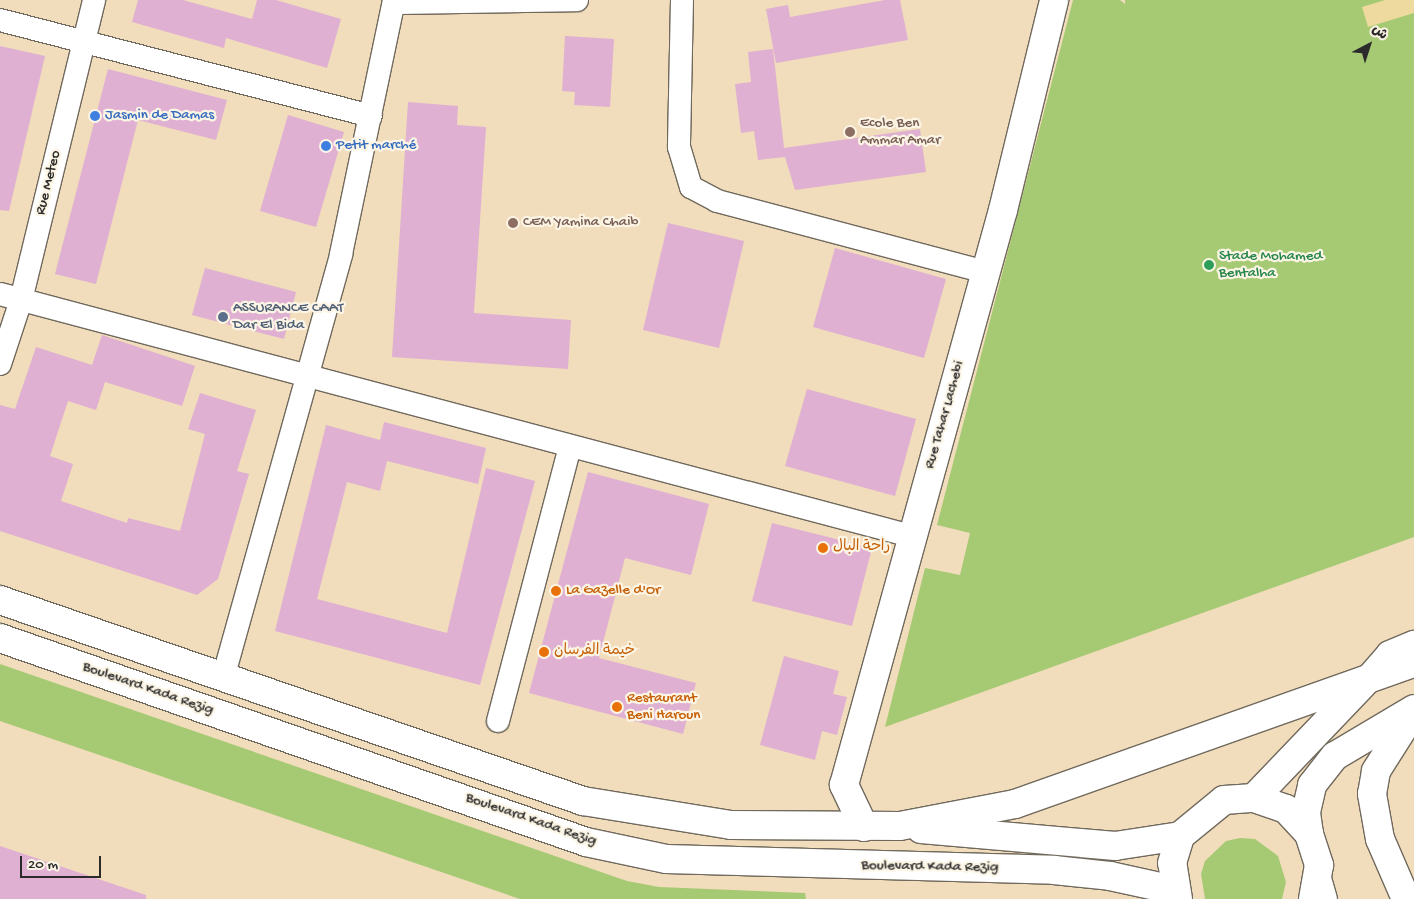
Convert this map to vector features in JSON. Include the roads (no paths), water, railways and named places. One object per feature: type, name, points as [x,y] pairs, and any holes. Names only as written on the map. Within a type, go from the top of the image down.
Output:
[{"type":"main road","name":"Rue Tahar Lachebi","points":[[864,827],[844,785],[985,272],[1054,0]]},
{"type":"main road","points":[[0,600],[583,802],[731,825],[900,826],[1015,804],[1414,663]]},
{"type":"main road","name":"Boulevard Kada Rezig","points":[[0,638],[586,842],[666,859],[809,866],[1054,870],[1110,876],[1176,895]]},
{"type":"main road","points":[[1254,798],[1390,655],[1414,645]]},
{"type":"main road","points":[[1318,893],[1317,858],[1309,834],[1306,812],[1312,785],[1335,756],[1414,710]]},
{"type":"main road","points":[[1406,899],[1380,839],[1372,794],[1376,771],[1414,710]]},
{"type":"main road","points":[[1176,895],[1172,862],[1180,836],[1224,800],[1254,798],[1286,809],[1309,834]]},
{"type":"main road","name":"Boulevard Kada Rezig","points":[[900,826],[965,836],[1116,846],[1180,836]]},
{"type":"street","name":"Rue Meteo","points":[[0,364],[10,297],[94,0]]},
{"type":"street","points":[[223,678],[341,254],[394,2],[577,0]]},
{"type":"street","points":[[682,0],[679,147],[691,186],[717,201],[985,272]]},
{"type":"street","points":[[0,20],[84,40],[371,116]]},
{"type":"street","points":[[10,297],[911,536]]},
{"type":"street","points":[[498,721],[570,446]]},
{"type":"place","name":"Jasmin de Damas","points":[[95,116]]},
{"type":"place","name":"Ecole Ben Ammar Amar","points":[[850,132]]},
{"type":"place","name":"Petit marché","points":[[326,146]]},
{"type":"place","name":"CEM Yamina Chaib","points":[[513,223]]},
{"type":"place","name":"Stade Mohamed Bentalha","points":[[1209,265]]},
{"type":"place","name":"ASSURANCE CAAT Dar El Bida","points":[[223,317]]},
{"type":"place","name":"راحة البال","points":[[823,548]]},
{"type":"place","name":"La Gazelle d'Or","points":[[556,591]]},
{"type":"place","name":"خيمة الفرسان","points":[[544,652]]},
{"type":"place","name":"Restaurant Beni Haroun","points":[[617,707]]}]
